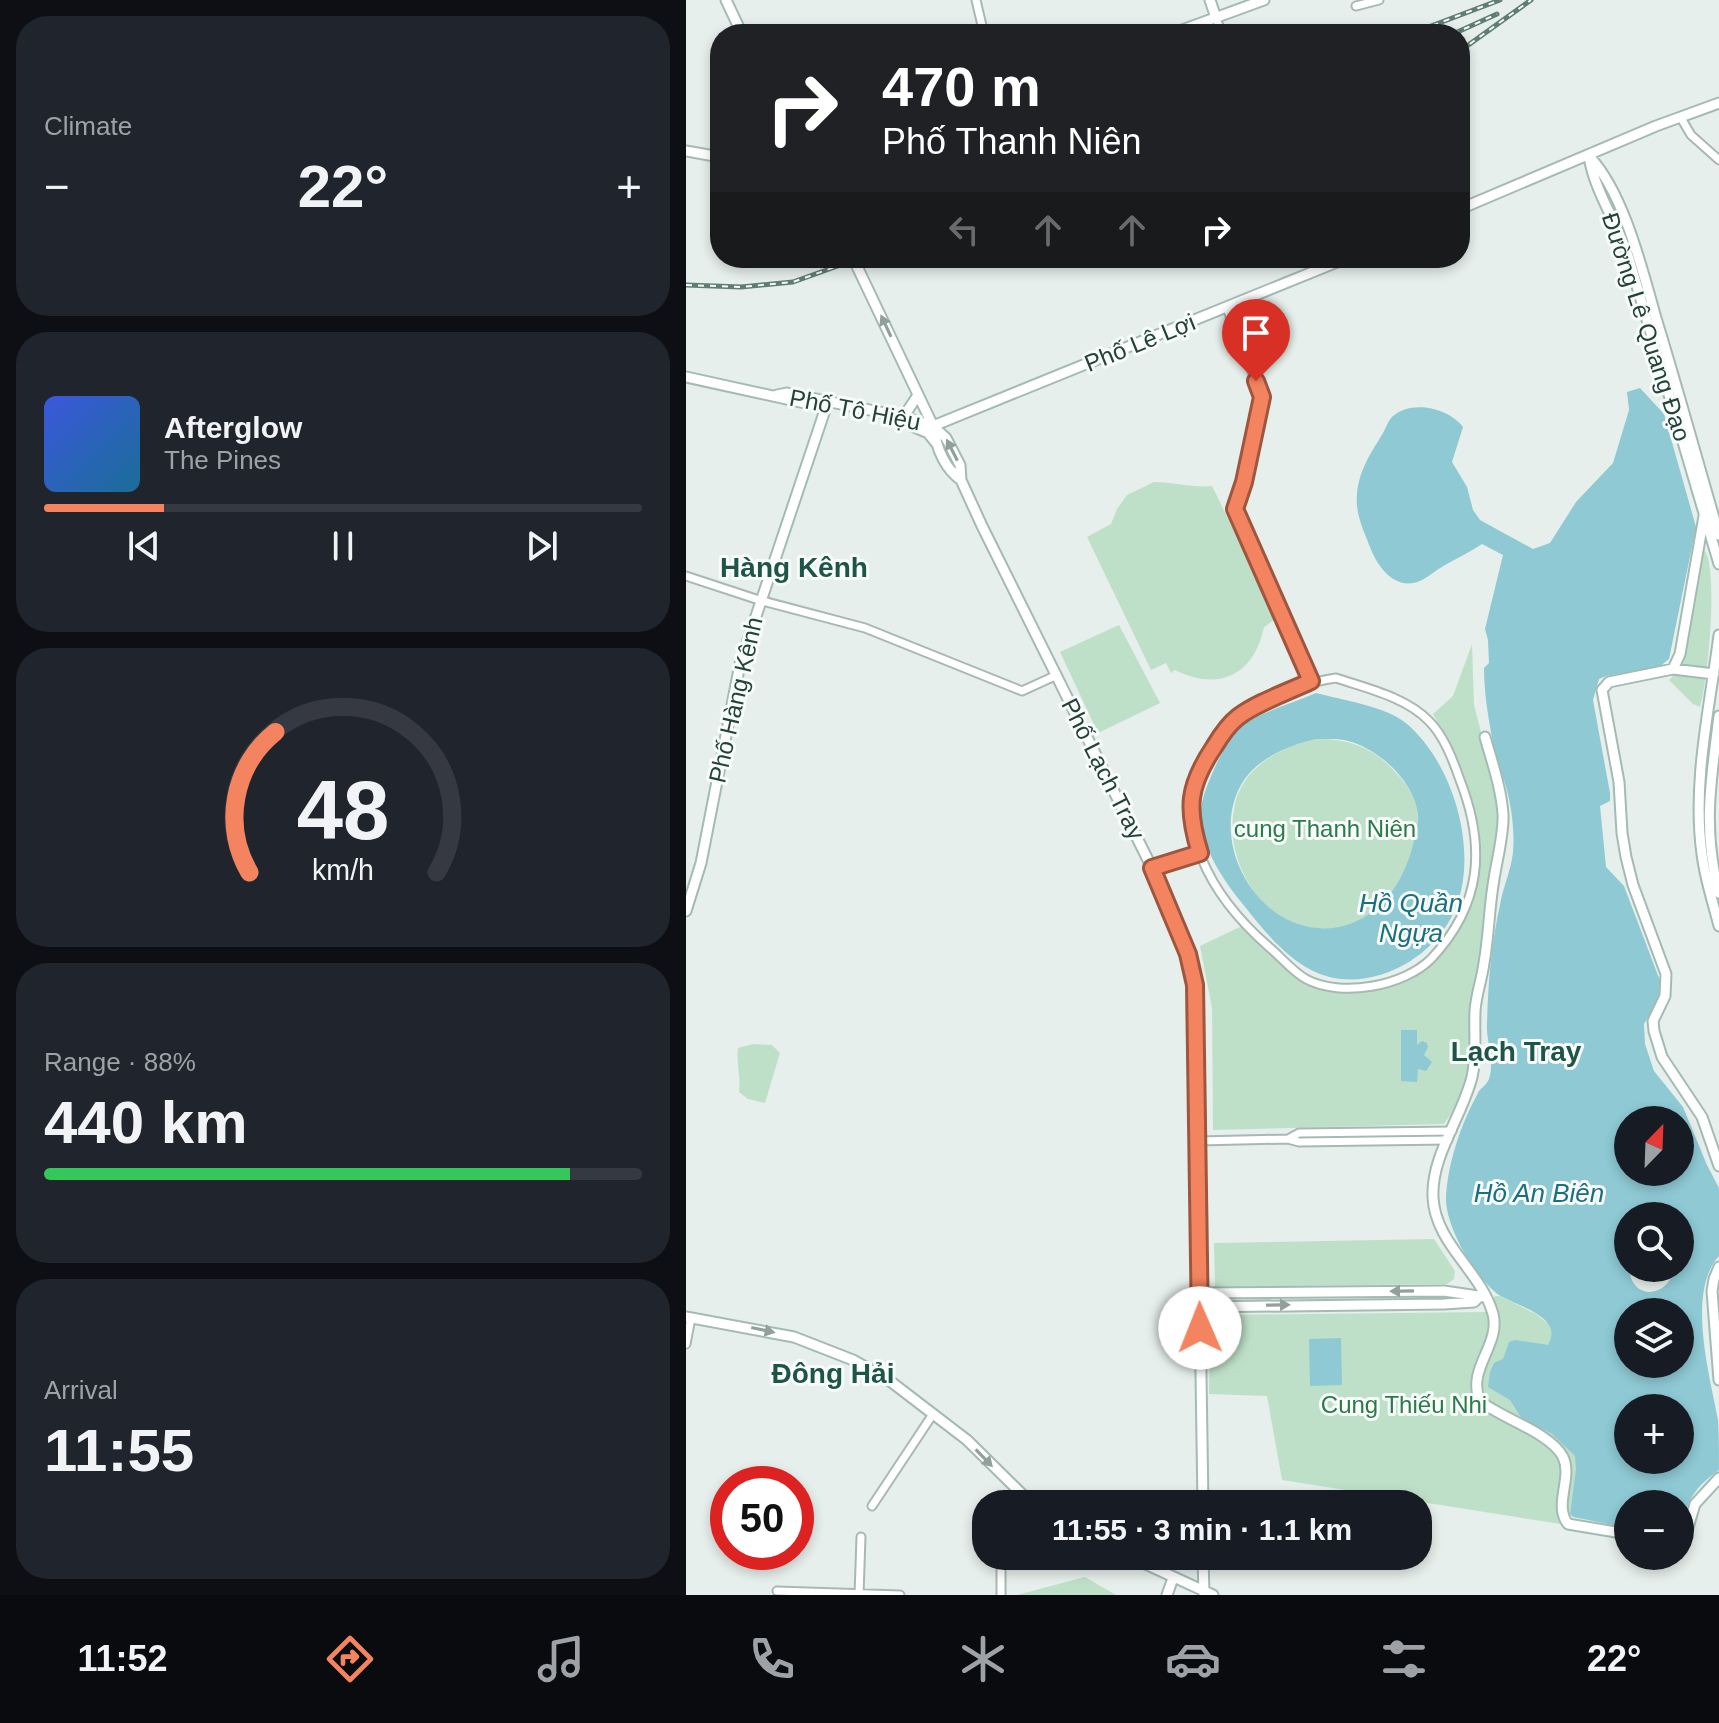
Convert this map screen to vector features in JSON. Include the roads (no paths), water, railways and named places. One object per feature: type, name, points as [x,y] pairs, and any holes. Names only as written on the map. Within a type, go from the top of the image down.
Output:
[{"type":"street","points":[[726,0],[737,24]]},
{"type":"street","points":[[967,0],[977,2],[982,24]]},
{"type":"street","points":[[1210,0],[1218,24]]},
{"type":"street","points":[[1199,24],[1264,0]]},
{"type":"street","points":[[1356,6],[1376,1]]},
{"type":"street","points":[[1470,205],[1656,126],[1719,103]]},
{"type":"street","points":[[1681,118],[1691,135],[1719,160]]},
{"type":"street","points":[[686,151],[710,155]]},
{"type":"street","name":"Đường Lê Quang Đạo","points":[[1589,156],[1600,167],[1630,233],[1719,535]]},
{"type":"street","name":"Đường Lê Quang Đạo","points":[[1589,156],[1591,171],[1626,248],[1719,564]]},
{"type":"street","points":[[858,268],[933,426]]},
{"type":"street","name":"Phố Lê Lợi","points":[[933,426],[1323,268]]},
{"type":"street","points":[[1227,308],[1262,397],[1244,482],[1235,509],[1311,681]]},
{"type":"street","name":"Phố Tô Hiệu","points":[[686,377],[777,395],[786,400],[827,404],[933,426]]},
{"type":"street","points":[[901,420],[918,395]]},
{"type":"street","name":"Phố Hàng Kênh","points":[[686,911],[690,886],[701,863],[740,664],[827,404]]},
{"type":"street","name":"Phố Tô Hiệu","points":[[901,420],[919,427],[936,443]]},
{"type":"street","name":"Phố Lạch Tray","points":[[933,426],[936,443],[950,472],[961,480]]},
{"type":"street","name":"Phố Lạch Tray","points":[[933,426],[948,441],[960,465],[961,480],[1022,611],[1152,868],[1188,954],[1195,985],[1203,1490]]},
{"type":"street","points":[[1673,669],[1680,654],[1708,497]]},
{"type":"street","points":[[686,576],[759,600],[865,628],[1022,691],[1057,675]]},
{"type":"street","points":[[1719,635],[1714,674],[1715,767],[1708,800],[1710,860],[1719,893]]},
{"type":"street","points":[[1714,674],[1673,669],[1609,682],[1602,690],[1619,782],[1626,857],[1633,885],[1666,974],[1665,996],[1653,1021],[1654,1031],[1662,1057],[1702,1117],[1719,1166]]},
{"type":"street","points":[[1336,678],[1377,691],[1418,712],[1430,721],[1442,737],[1467,797],[1477,852],[1470,897],[1459,925],[1422,968],[1399,981],[1341,989],[1306,979],[1244,925],[1217,888],[1200,853],[1191,824],[1190,806],[1199,770],[1237,718],[1311,681],[1336,678]]},
{"type":"street","points":[[1719,716],[1700,833],[1703,863],[1719,926]]},
{"type":"street","points":[[1485,737],[1501,795],[1503,817],[1475,1011],[1475,1062],[1468,1092],[1434,1177],[1432,1196],[1435,1218],[1494,1322],[1490,1343],[1475,1380],[1480,1401],[1548,1441],[1560,1452],[1566,1469],[1562,1512],[1568,1524],[1614,1532]]},
{"type":"street","points":[[1152,868],[1200,853]]},
{"type":"street","points":[[1199,1141],[1288,1139],[1299,1142],[1346,1137],[1450,1135]]},
{"type":"street","points":[[1719,1267],[1712,1291],[1719,1380]]},
{"type":"street","points":[[1199,1293],[1444,1291],[1482,1297]]},
{"type":"street","points":[[1344,1292],[1344,1304]]},
{"type":"street","points":[[1200,1307],[1444,1304],[1474,1302],[1482,1297]]},
{"type":"street","points":[[686,1344],[688,1317],[781,1334],[853,1360],[890,1381],[967,1440],[1017,1490]]},
{"type":"street","points":[[872,1506],[933,1414]]},
{"type":"street","points":[[1694,1507],[1719,1478]]},
{"type":"street","points":[[859,1594],[861,1537]]},
{"type":"street","points":[[1001,1570],[1001,1595]]},
{"type":"street","points":[[1157,1570],[1207,1594]]},
{"type":"street","points":[[1204,1570],[1207,1594]]},
{"type":"street","points":[[1167,1595],[1173,1578]]},
{"type":"street","points":[[777,1591],[900,1595]]},
{"type":"water","name":"Hồ An Biên","points":[[1640,388],[1664,414],[1696,527],[1669,659],[1659,667],[1599,679],[1593,700],[1610,793],[1610,801],[1600,806],[1606,867],[1624,886],[1662,986],[1660,997],[1644,1024],[1645,1044],[1654,1071],[1682,1106],[1614,1106],[1614,1186],[1694,1186],[1694,1134],[1719,1188],[1719,1256],[1709,1272],[1702,1312],[1706,1358],[1718,1420],[1719,1470],[1694,1494],[1694,1490],[1614,1490],[1614,1525],[1570,1514],[1575,1456],[1551,1433],[1522,1419],[1510,1400],[1488,1387],[1494,1363],[1503,1359],[1509,1342],[1515,1340],[1548,1345],[1551,1334],[1549,1325],[1534,1312],[1502,1297],[1487,1284],[1455,1235],[1447,1209],[1449,1170],[1461,1130],[1491,1072],[1487,1025],[1490,965],[1501,898],[1513,852],[1510,806],[1497,764],[1484,680],[1484,668],[1489,663],[1485,629],[1503,555],[1482,544],[1422,580],[1413,583],[1398,581],[1380,566],[1373,553],[1360,521],[1357,501],[1363,469],[1391,419],[1409,408],[1429,408],[1449,415],[1463,427],[1452,462],[1467,487],[1473,510],[1480,520],[1533,549],[1550,543],[1576,502],[1613,463],[1629,410],[1627,392]]},
{"type":"water","name":"Hồ Quần Ngựa","points":[[1316,693],[1363,704],[1407,724],[1439,764],[1459,815],[1464,843],[1464,870],[1460,895],[1451,918],[1426,950],[1409,962],[1371,977],[1330,977],[1311,970],[1284,950],[1238,899],[1223,877],[1210,854],[1202,829],[1201,810],[1206,790],[1221,755],[1235,733],[1260,716]],"holes":[[[1316,739],[1352,742],[1375,753],[1404,780],[1416,803],[1418,815],[1408,862],[1391,892],[1366,916],[1335,928],[1294,923],[1273,911],[1256,894],[1242,873],[1234,850],[1231,826],[1234,802],[1251,772],[1276,753]]]},
{"type":"water","points":[[1401,1030],[1417,1030],[1417,1045],[1422,1041],[1427,1043],[1424,1055],[1432,1062],[1426,1071],[1418,1069],[1417,1082],[1401,1081]]},
{"type":"water","points":[[1341,1338],[1342,1385],[1310,1386],[1309,1339]]},
{"type":"railway","points":[[1436,24],[1500,0]]},
{"type":"railway","points":[[1470,44],[1531,0]]},
{"type":"railway","points":[[1470,26],[1497,14]]},
{"type":"railway","points":[[686,285],[741,287],[793,282],[832,268]]},
{"type":"district","name":"Hàng Kênh","points":[[794,567]]},
{"type":"district","name":"Lạch Tray","points":[[1516,1051]]},
{"type":"district","name":"Đông Hải","points":[[833,1373]]},
{"type":"park label","name":"cung Thanh Niên","points":[[1325,829]]},
{"type":"park label","name":"Cung Thiếu Nhi","points":[[1404,1405]]}]
